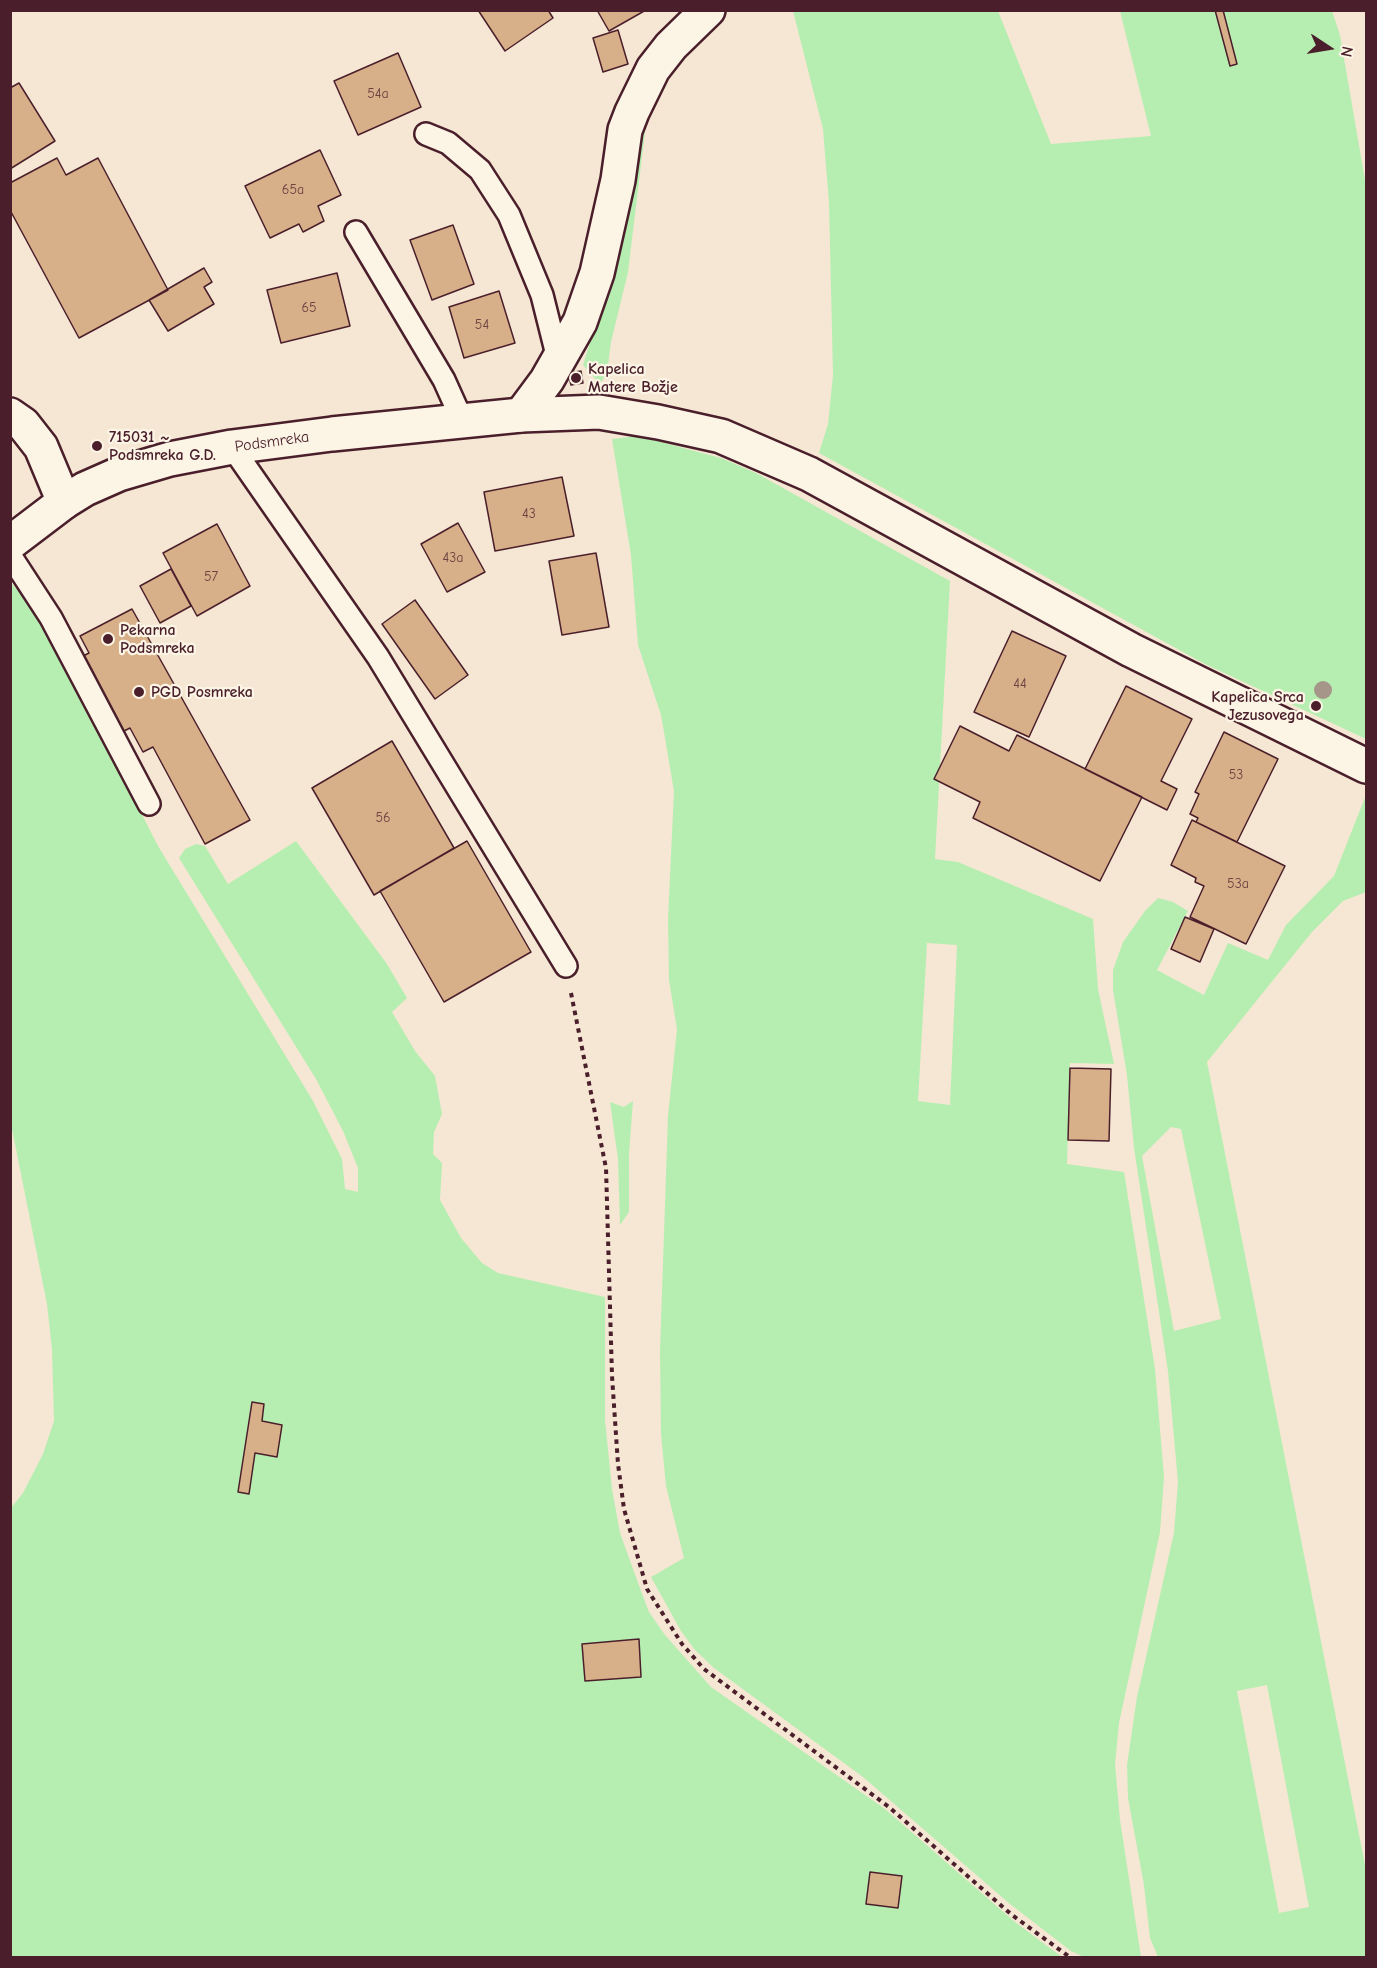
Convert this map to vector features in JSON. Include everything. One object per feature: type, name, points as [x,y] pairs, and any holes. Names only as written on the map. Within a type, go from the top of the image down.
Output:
[{"type":"street","points":[[521,416],[547,380],[580,322],[597,273],[618,180],[625,130],[632,112],[653,69],[671,46],[708,10]]},
{"type":"street","name":"Podsmreka","points":[[10,543],[64,502],[119,474],[170,459],[232,447],[462,420],[599,412],[721,436],[809,474],[1131,650],[1366,766]]},
{"type":"street","points":[[10,415],[23,424],[40,447],[64,502]]},
{"type":"lane","points":[[426,134],[448,143],[480,170],[509,215],[542,295],[558,359]]},
{"type":"lane","points":[[356,232],[444,380],[462,420]]},
{"type":"lane","points":[[232,447],[378,657],[566,966]]},
{"type":"lane","points":[[10,555],[51,618],[149,804]]},
{"type":"path","points":[[566,966],[579,1042],[606,1168],[612,1376],[618,1464],[624,1509],[647,1589],[682,1644],[704,1669],[889,1807],[1012,1915],[1071,1958]]},
{"type":"green space","points":[[793,11],[998,11],[1051,144],[1151,136],[1120,11],[1332,11],[1340,35],[1366,186],[1366,739],[1205,664],[819,453],[828,424],[833,375],[829,203],[823,129]]},
{"type":"green space","points":[[637,128],[645,132],[628,272],[611,342],[607,373],[600,384],[583,365],[596,323]]},
{"type":"green space","points":[[638,436],[721,458],[756,473],[950,581],[935,859],[958,862],[1093,919],[1098,989],[1114,1064],[1070,1063],[1067,1164],[1124,1172],[1155,1369],[1164,1477],[1160,1532],[1119,1723],[1115,1764],[1120,1820],[1141,1957],[1084,1957],[1071,1951],[1010,1904],[863,1777],[714,1668],[695,1650],[681,1631],[651,1577],[684,1558],[666,1486],[661,1434],[660,1351],[668,1116],[677,1029],[669,980],[668,919],[674,791],[661,715],[638,645],[631,555],[612,439]],"holes":[[[927,943],[957,945],[950,1105],[918,1101]]]},
{"type":"green space","points":[[11,583],[24,597],[61,656],[158,846],[313,1101],[342,1159],[345,1189],[358,1192],[358,1168],[343,1131],[316,1079],[179,858],[185,849],[196,844],[205,846],[228,884],[296,841],[387,964],[407,998],[392,1012],[415,1051],[435,1076],[442,1114],[434,1132],[433,1154],[442,1163],[440,1200],[461,1238],[482,1263],[498,1273],[605,1297],[605,1420],[612,1489],[620,1533],[641,1591],[649,1612],[665,1635],[711,1687],[885,1809],[1015,1922],[1062,1957],[11,1957],[10,1509],[23,1493],[43,1454],[54,1421],[52,1349],[47,1304],[11,1124]]},
{"type":"green space","points":[[1366,795],[1366,892],[1343,901],[1312,932],[1207,1062],[1366,1870],[1366,1957],[1158,1957],[1150,1938],[1144,1885],[1128,1798],[1127,1765],[1137,1697],[1174,1533],[1178,1482],[1168,1371],[1134,1148],[1127,1075],[1113,990],[1113,970],[1123,942],[1145,911],[1158,898],[1173,902],[1188,911],[1157,970],[1204,995],[1228,943],[1268,960],[1286,925],[1334,876]],"holes":[[[1171,1127],[1181,1129],[1221,1319],[1174,1331],[1142,1156]],[[1267,1685],[1309,1907],[1279,1913],[1237,1691]]]},
{"type":"green space","points":[[633,1101],[629,1154],[629,1212],[620,1225],[618,1159],[610,1102],[624,1107]]},
{"type":"building","points":[[478,10],[548,10],[553,18],[505,51]]},
{"type":"building","points":[[597,10],[646,10],[609,31]]},
{"type":"building","points":[[1215,10],[1223,10],[1237,64],[1230,66]]},
{"type":"building","points":[[618,30],[628,64],[603,72],[593,38]]},
{"type":"building","points":[[398,53],[421,107],[358,135],[334,81]]},
{"type":"building","points":[[19,83],[55,141],[10,169],[10,88]]},
{"type":"building","points":[[320,150],[341,195],[318,206],[324,221],[303,232],[299,224],[270,238],[245,186]]},
{"type":"building","points":[[57,158],[66,175],[98,158],[168,290],[79,338],[10,210],[10,183]]},
{"type":"building","points":[[453,225],[474,284],[432,300],[410,240]]},
{"type":"building","points":[[204,268],[212,282],[204,287],[214,304],[168,331],[149,300]]},
{"type":"building","points":[[337,273],[350,326],[281,343],[267,290]]},
{"type":"building","points":[[499,291],[515,343],[464,358],[449,307]]},
{"type":"building","name":"Kapelica Matere Božje","points":[[581,371],[583,383],[571,385],[568,373]]},
{"type":"building","points":[[562,477],[574,536],[495,551],[484,492]]},
{"type":"building","points":[[458,523],[485,572],[447,592],[421,544]]},
{"type":"building","points":[[217,524],[250,586],[197,616],[163,553]]},
{"type":"building","points":[[596,553],[609,627],[562,635],[549,561]]},
{"type":"building","points":[[171,569],[191,606],[160,623],[140,586]]},
{"type":"building","points":[[415,600],[468,675],[435,699],[382,624]]},
{"type":"building","name":"PGD Posmreka","points":[[132,609],[250,820],[205,844],[153,747],[143,752],[130,728],[122,732],[81,657],[89,653],[80,636]]},
{"type":"building","points":[[1012,631],[1066,656],[1029,737],[974,712]]},
{"type":"building","points":[[1126,686],[1192,719],[1161,781],[1177,789],[1167,810],[1085,769]]},
{"type":"building","points":[[960,726],[1009,751],[1017,735],[1142,797],[1100,881],[973,818],[980,802],[934,779]]},
{"type":"building","points":[[1224,732],[1278,759],[1237,842],[1196,822],[1198,818],[1190,814],[1199,794],[1195,792]]},
{"type":"building","points":[[392,741],[454,848],[374,895],[312,788]]},
{"type":"building","points":[[1192,820],[1285,866],[1246,944],[1190,917],[1204,886],[1195,882],[1196,878],[1171,865]]},
{"type":"building","points":[[467,841],[531,952],[444,1002],[380,891]]},
{"type":"building","points":[[1185,917],[1214,929],[1200,962],[1171,949]]},
{"type":"building","points":[[1070,1068],[1111,1069],[1109,1141],[1068,1140]]},
{"type":"building","points":[[252,1402],[264,1404],[262,1421],[282,1425],[277,1457],[255,1453],[249,1494],[238,1492]]},
{"type":"building","points":[[639,1639],[641,1677],[585,1681],[582,1644]]},
{"type":"building","points":[[870,1872],[902,1876],[898,1908],[866,1904]]},
{"type":"place","name":"Kapelica Matere Božje","points":[[576,378]]},
{"type":"place","name":"715031 ~ Podsmreka G.D.","points":[[97,446]]},
{"type":"place","name":"Pekarna Podsmreka","points":[[108,639]]},
{"type":"place","name":"PGD Posmreka","points":[[139,692]]},
{"type":"place","name":"Kapelica Srca Jezusovega","points":[[1316,706]]}]
